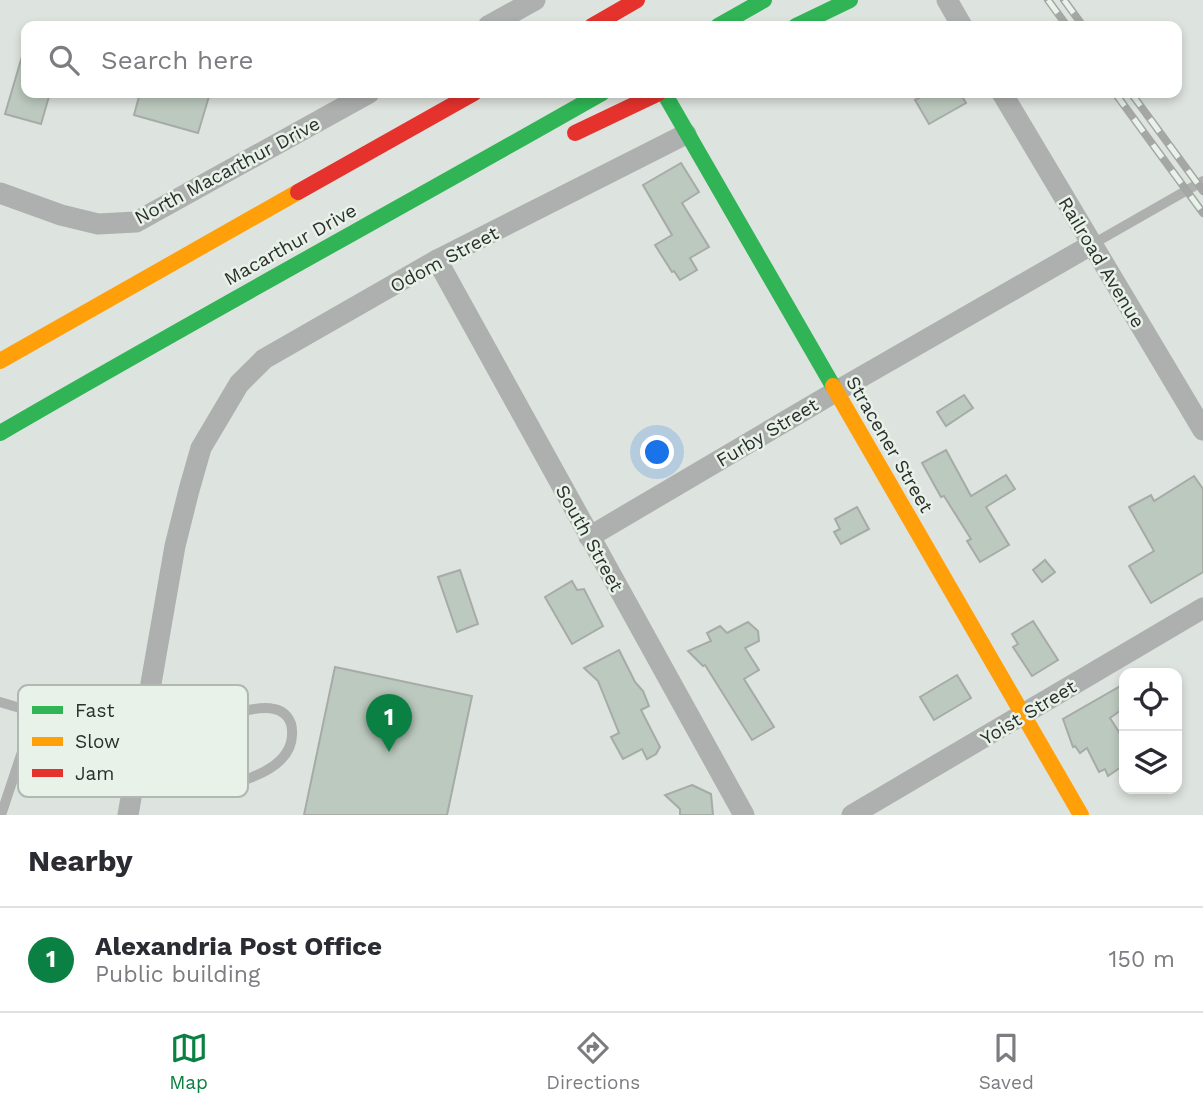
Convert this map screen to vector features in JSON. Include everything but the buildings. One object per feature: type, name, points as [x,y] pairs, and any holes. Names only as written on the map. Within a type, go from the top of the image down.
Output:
[{"type":"main road","points":[[614,0],[625,21]]},
{"type":"main road","points":[[598,21],[625,0]]},
{"type":"main road","points":[[600,21],[637,0]]},
{"type":"main road","points":[[727,21],[764,0]]},
{"type":"main road","points":[[806,21],[850,0]]},
{"type":"main road","name":"Macarthur Drive","points":[[0,361],[465,98]]},
{"type":"main road","name":"Macarthur Drive","points":[[0,433],[180,328],[427,193],[593,98]]},
{"type":"main road","points":[[558,141],[651,98]]},
{"type":"main road","name":"Stracener Street","points":[[665,98],[1025,714],[1081,815]]},
{"type":"main road","points":[[427,193],[522,156]]},
{"type":"main road","points":[[0,440],[53,401]]},
{"type":"street","points":[[497,21],[535,0]]},
{"type":"street","points":[[947,0],[959,21]]},
{"type":"street","name":"North Macarthur Drive","points":[[0,193],[61,215],[98,224],[136,222],[360,98]]},
{"type":"street","name":"Railroad Avenue","points":[[1005,98],[1203,430]]},
{"type":"street","name":"Odom Street","points":[[151,685],[175,546],[201,448],[239,384],[264,359],[437,260],[686,134]]},
{"type":"street","name":"Furby Street","points":[[589,537],[1091,245]]},
{"type":"street","name":"South Street","points":[[437,260],[744,815]]},
{"type":"street","name":"Yoist Street","points":[[852,815],[1203,608]]},
{"type":"street","points":[[128,815],[131,797]]},
{"type":"lane","points":[[1091,245],[1203,181]]},
{"type":"lane","points":[[0,702],[18,708]]},
{"type":"lane","points":[[248,712],[262,708],[275,709],[287,716],[292,726],[293,740],[285,755],[271,769],[248,778]]},
{"type":"lane","points":[[1,815],[18,762]]},
{"type":"railway","points":[[1048,0],[1063,21]]},
{"type":"railway","points":[[1064,0],[1079,21]]},
{"type":"railway","points":[[1119,98],[1203,213]]},
{"type":"railway","points":[[1135,98],[1203,191]]},
{"type":"traffic: fast","points":[[727,21],[764,0]]},
{"type":"traffic: fast","points":[[806,21],[850,0]]},
{"type":"traffic: fast","points":[[0,433],[593,98]]},
{"type":"traffic: fast","points":[[667,98],[833,386]]},
{"type":"traffic: slow","points":[[0,361],[298,192]]},
{"type":"traffic: slow","points":[[833,386],[1081,815]]},
{"type":"traffic: jam","points":[[601,21],[637,0]]},
{"type":"traffic: jam","points":[[298,192],[465,98]]},
{"type":"traffic: jam","points":[[575,133],[648,98]]},
{"type":"place","name":"Alexandria Post Office","points":[[389,752]]}]
